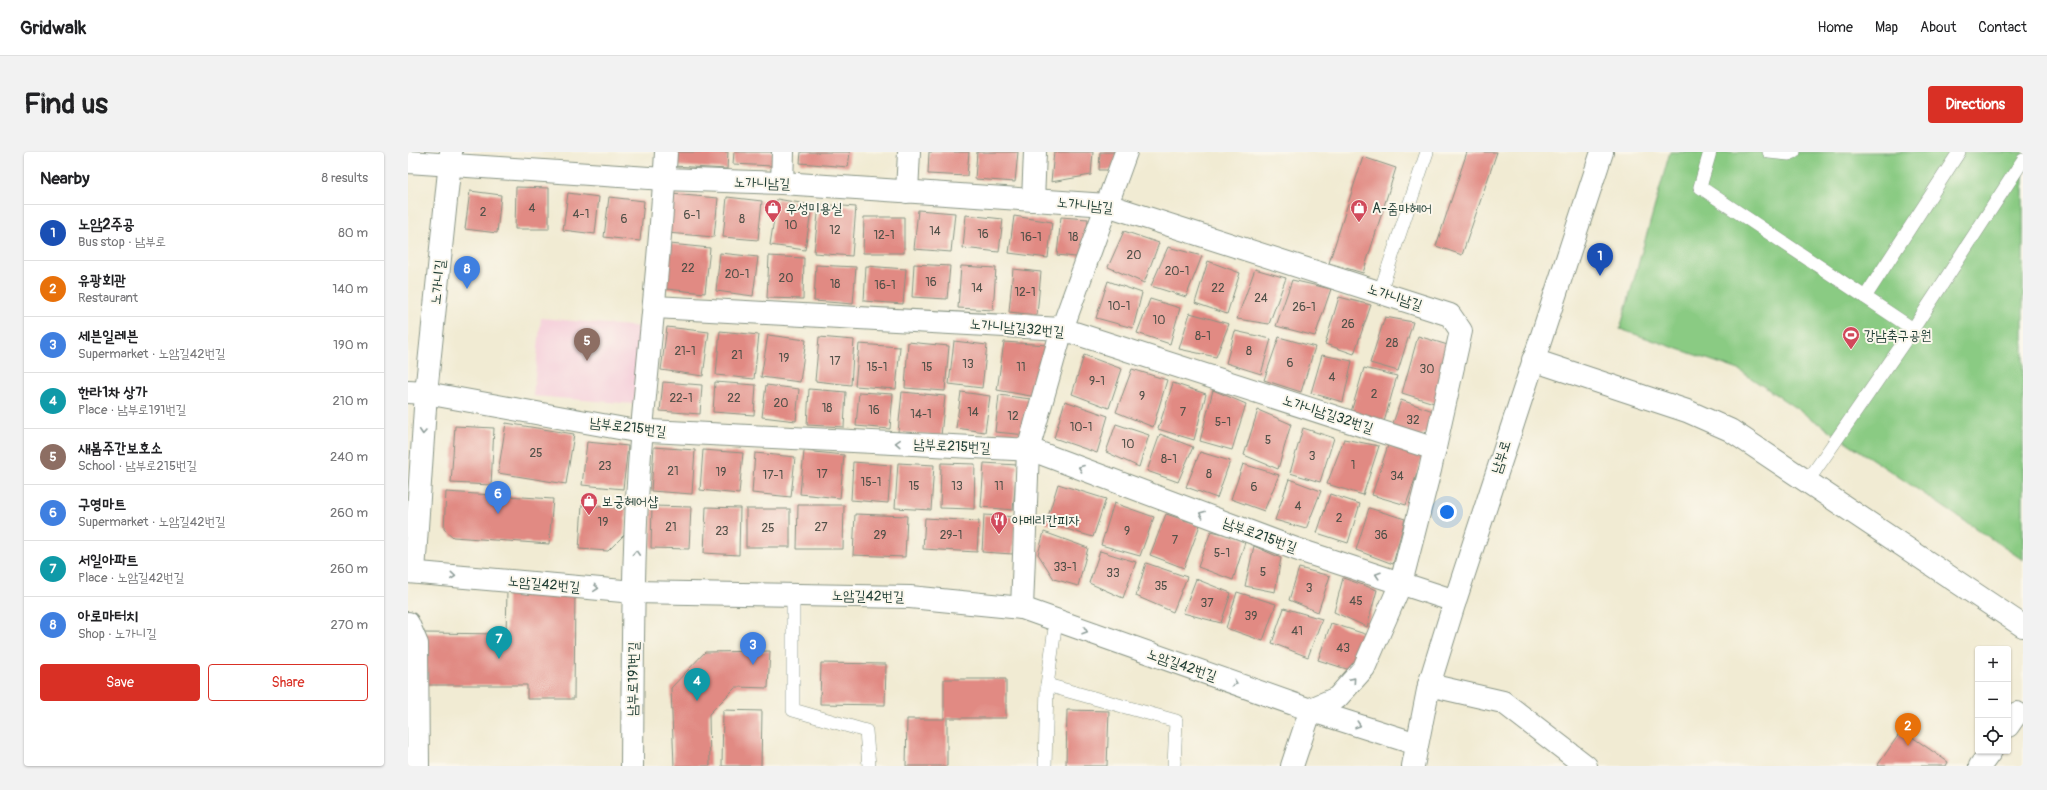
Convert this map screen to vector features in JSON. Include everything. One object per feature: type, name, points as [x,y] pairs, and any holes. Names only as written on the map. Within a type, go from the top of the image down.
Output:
[{"type":"street","name":"남부로191번길","points":[[632,766],[634,592],[642,430],[654,306],[666,152]]},
{"type":"street","points":[[782,183],[783,152]]},
{"type":"street","points":[[907,192],[909,152]]},
{"type":"street","points":[[1033,200],[1035,152]]},
{"type":"street","points":[[1022,608],[1028,450],[1062,329],[1126,152]]},
{"type":"street","name":"남부로","points":[[1413,766],[1429,685],[1533,360],[1602,152]]},
{"type":"street","name":"노가니남길","points":[[408,162],[450,159],[664,179],[782,183],[1107,205],[1450,315],[1461,331],[1401,583]]},
{"type":"street","name":"노가니길","points":[[411,572],[417,393],[450,159]]},
{"type":"street","name":"노가니남길32번길","points":[[654,306],[1062,329],[1434,449]]},
{"type":"street","points":[[1533,360],[1687,412],[1730,430],[2023,626]]},
{"type":"street","name":"남부로215번길","points":[[417,393],[642,430],[1028,450],[1296,549],[1455,601]]},
{"type":"street","name":"노암길42번길","points":[[411,572],[634,592],[910,597],[1022,608],[1311,709],[1417,744]]},
{"type":"street","points":[[1292,766],[1311,709],[1337,698],[1364,668],[1401,583]]},
{"type":"street","points":[[408,623],[417,644],[418,766]]},
{"type":"street","points":[[1429,685],[1502,702],[1586,766]]},
{"type":"street","points":[[1980,766],[1988,754]]},
{"type":"lane","points":[[1380,292],[1427,152]]},
{"type":"lane","points":[[1710,152],[1700,187],[1913,329]]},
{"type":"lane","points":[[1769,152],[1789,154],[1794,152]]},
{"type":"lane","points":[[1865,297],[1959,152]]},
{"type":"lane","points":[[1808,482],[1913,329],[2023,160]]},
{"type":"lane","points":[[793,595],[793,710],[866,731],[869,766]]},
{"type":"lane","points":[[1045,766],[1047,685],[1056,621]]},
{"type":"lane","points":[[1047,685],[1176,721],[1174,766]]},
{"type":"shaded area","points":[[541,318],[641,327],[634,404],[533,396]]},
{"type":"green space","name":"강남축구공원","points":[[1670,152],[2023,152],[2023,560],[1739,370],[1620,329]]},
{"type":"building","points":[[674,152],[728,152],[727,169],[673,166]]},
{"type":"building","points":[[734,152],[773,152],[772,166],[733,164]]},
{"type":"building","points":[[801,152],[850,152],[848,167],[800,163]]},
{"type":"building","points":[[929,152],[969,152],[967,176],[928,174]]},
{"type":"building","points":[[977,152],[1018,152],[1015,182],[975,179]]},
{"type":"building","points":[[1054,152],[1093,152],[1091,175],[1051,182]]},
{"type":"building","points":[[1100,152],[1119,152],[1112,170],[1099,170]]},
{"type":"building","points":[[1467,152],[1497,152],[1462,255],[1436,246]]},
{"type":"building","points":[[1363,157],[1396,168],[1363,273],[1329,263]]},
{"type":"building","points":[[516,187],[549,188],[549,229],[515,229]]},
{"type":"building","points":[[470,191],[501,195],[497,233],[465,229]]},
{"type":"building","points":[[568,193],[599,197],[595,234],[563,230]]},
{"type":"building","points":[[671,194],[718,198],[714,237],[667,233]]},
{"type":"building","points":[[609,197],[644,201],[640,241],[604,237]]},
{"type":"building","points":[[727,197],[762,201],[758,240],[723,237]]},
{"type":"building","points":[[777,199],[812,205],[805,250],[770,245]]},
{"type":"building","points":[[819,204],[856,207],[852,256],[814,253]]},
{"type":"building","points":[[918,210],[955,213],[951,252],[914,249]]},
{"type":"building","points":[[966,215],[1003,219],[999,252],[963,248]]},
{"type":"building","points":[[1014,216],[1052,222],[1048,258],[1009,253]]},
{"type":"building","points":[[864,217],[904,217],[904,253],[863,253]]},
{"type":"building","points":[[1061,217],[1088,219],[1084,258],[1057,255]]},
{"type":"building","points":[[1124,231],[1159,243],[1144,283],[1108,267]]},
{"type":"building","points":[[670,244],[710,248],[705,293],[666,289]]},
{"type":"building","points":[[1168,247],[1202,256],[1186,297],[1151,286]]},
{"type":"building","points":[[720,253],[758,257],[753,296],[716,291]]},
{"type":"building","points":[[769,256],[804,258],[803,299],[767,298]]},
{"type":"building","points":[[1208,261],[1240,273],[1227,314],[1195,303]]},
{"type":"building","points":[[914,264],[950,266],[947,299],[912,297]]},
{"type":"building","points":[[816,265],[856,267],[853,304],[814,301]]},
{"type":"building","points":[[866,266],[906,269],[903,304],[864,301]]},
{"type":"building","points":[[961,266],[996,268],[993,310],[958,308]]},
{"type":"building","points":[[1013,269],[1041,272],[1037,315],[1009,312]]},
{"type":"building","points":[[1255,269],[1286,278],[1269,324],[1237,319]]},
{"type":"building","points":[[1292,280],[1331,289],[1315,336],[1276,326]]},
{"type":"building","points":[[1108,281],[1142,293],[1133,328],[1096,318]]},
{"type":"building","points":[[1339,297],[1371,305],[1354,354],[1325,344]]},
{"type":"building","points":[[1150,299],[1180,308],[1170,344],[1137,333]]},
{"type":"building","points":[[1190,313],[1229,324],[1216,357],[1179,349]]},
{"type":"building","points":[[1385,317],[1413,322],[1398,371],[1370,363]]},
{"type":"building","points":[[667,327],[709,332],[703,376],[661,370]]},
{"type":"building","points":[[720,331],[759,335],[754,379],[716,375]]},
{"type":"building","points":[[1235,331],[1271,339],[1261,374],[1226,363]]},
{"type":"building","points":[[768,335],[806,340],[800,382],[761,377]]},
{"type":"building","points":[[1418,336],[1451,346],[1437,404],[1402,393]]},
{"type":"building","points":[[819,337],[854,340],[851,385],[815,381]]},
{"type":"building","points":[[1279,337],[1315,347],[1301,392],[1264,380]]},
{"type":"building","points":[[954,341],[987,345],[982,388],[949,384]]},
{"type":"building","points":[[908,342],[949,346],[945,391],[905,388]]},
{"type":"building","points":[[1004,342],[1047,345],[1036,397],[997,390]]},
{"type":"building","points":[[859,344],[900,347],[896,389],[855,386]]},
{"type":"building","points":[[1084,355],[1122,369],[1109,408],[1072,394]]},
{"type":"building","points":[[1322,355],[1352,361],[1343,402],[1311,393]]},
{"type":"building","points":[[1364,368],[1397,376],[1384,422],[1351,412]]},
{"type":"building","points":[[1132,369],[1167,380],[1153,427],[1116,412]]},
{"type":"building","points":[[663,382],[702,385],[700,414],[660,411]]},
{"type":"building","points":[[715,382],[756,385],[754,415],[713,412]]},
{"type":"building","points":[[1173,383],[1206,394],[1194,440],[1158,429]]},
{"type":"building","points":[[766,385],[799,389],[796,421],[762,417]]},
{"type":"building","points":[[809,389],[846,392],[844,427],[807,425]]},
{"type":"building","points":[[1213,390],[1246,404],[1232,450],[1200,441]]},
{"type":"building","points":[[859,392],[893,394],[890,429],[856,426]]},
{"type":"building","points":[[902,392],[945,396],[941,436],[898,432]]},
{"type":"building","points":[[961,392],[990,396],[985,432],[956,428]]},
{"type":"building","points":[[999,395],[1031,399],[1027,435],[995,432]]},
{"type":"building","points":[[1401,400],[1436,412],[1429,430],[1418,438],[1391,429]]},
{"type":"building","points":[[1065,401],[1108,416],[1097,453],[1054,438]]},
{"type":"building","points":[[1258,410],[1291,424],[1278,469],[1244,455]]},
{"type":"building","points":[[506,423],[574,434],[566,484],[498,473]]},
{"type":"building","points":[[1116,424],[1149,435],[1139,467],[1106,452]]},
{"type":"building","points":[[455,426],[494,428],[491,485],[451,483]]},
{"type":"building","points":[[1303,428],[1334,438],[1320,482],[1290,473]]},
{"type":"building","points":[[1160,434],[1193,447],[1178,482],[1147,471]]},
{"type":"building","points":[[1344,439],[1379,446],[1363,495],[1327,484]]},
{"type":"building","points":[[587,442],[628,446],[623,489],[582,485]]},
{"type":"building","points":[[1388,445],[1423,456],[1406,505],[1372,495]]},
{"type":"building","points":[[654,447],[695,450],[692,494],[651,491]]},
{"type":"building","points":[[703,450],[743,453],[739,494],[700,490]]},
{"type":"building","points":[[804,451],[844,455],[840,498],[800,494]]},
{"type":"building","points":[[1200,452],[1230,461],[1217,498],[1186,487]]},
{"type":"building","points":[[755,453],[795,457],[791,497],[752,493]]},
{"type":"building","points":[[853,462],[891,465],[888,503],[851,500]]},
{"type":"building","points":[[898,463],[934,465],[931,510],[895,508]]},
{"type":"building","points":[[941,463],[975,464],[974,509],[940,508]]},
{"type":"building","points":[[984,463],[1017,465],[1013,510],[981,507]]},
{"type":"building","points":[[1243,464],[1279,475],[1264,511],[1231,499]]},
{"type":"building","points":[[1289,479],[1321,491],[1306,529],[1275,520]]},
{"type":"building","points":[[1058,484],[1106,499],[1093,537],[1046,523]]},
{"type":"building","points":[[446,492],[553,499],[549,544],[453,537],[444,529]]},
{"type":"building","points":[[1330,494],[1360,504],[1348,543],[1317,533]]},
{"type":"building","points":[[1114,503],[1154,517],[1140,556],[1101,545]]},
{"type":"building","points":[[582,505],[626,509],[624,535],[608,551],[579,549]]},
{"type":"building","points":[[798,505],[844,505],[843,549],[797,549]]},
{"type":"building","points":[[652,506],[691,507],[689,549],[651,548]]},
{"type":"building","points":[[706,507],[740,508],[739,555],[704,553]]},
{"type":"building","points":[[1369,508],[1405,519],[1393,564],[1356,550]]},
{"type":"building","points":[[746,509],[790,509],[790,547],[746,547]]},
{"type":"building","points":[[855,514],[907,516],[905,557],[853,555]]},
{"type":"building","points":[[1166,514],[1200,525],[1184,568],[1150,555]]},
{"type":"building","name":"아메리칸피자","points":[[984,515],[1016,517],[1013,554],[982,552]]},
{"type":"building","points":[[925,518],[979,521],[977,552],[923,549]]},
{"type":"building","points":[[1211,531],[1246,539],[1233,580],[1198,567]]},
{"type":"building","points":[[1044,532],[1088,548],[1078,586],[1054,579],[1038,554]]},
{"type":"building","points":[[1254,546],[1281,558],[1275,592],[1245,586]]},
{"type":"building","points":[[1100,551],[1136,562],[1123,598],[1089,583]]},
{"type":"building","points":[[1146,563],[1187,577],[1173,612],[1136,596]]},
{"type":"building","points":[[1299,568],[1330,576],[1318,612],[1289,600]]},
{"type":"building","points":[[1343,578],[1377,590],[1367,627],[1334,612]]},
{"type":"building","points":[[1196,579],[1231,593],[1221,623],[1183,613]]},
{"type":"building","points":[[507,590],[575,591],[574,699],[527,699],[527,685],[424,685],[424,633],[506,634]]},
{"type":"building","points":[[1237,592],[1276,604],[1263,641],[1226,628]]},
{"type":"building","points":[[1284,608],[1322,619],[1308,657],[1272,643]]},
{"type":"building","points":[[1331,623],[1368,635],[1353,671],[1318,660]]},
{"type":"building","points":[[770,651],[768,688],[736,687],[709,714],[710,766],[674,766],[671,688],[705,652]]},
{"type":"building","points":[[821,663],[886,664],[885,705],[820,704]]},
{"type":"building","points":[[944,679],[1006,679],[1006,718],[947,718],[947,766],[906,766],[907,719],[944,719]]},
{"type":"building","points":[[723,710],[762,711],[761,766],[722,766]]},
{"type":"building","points":[[1067,710],[1109,711],[1107,766],[1066,766]]},
{"type":"building","points":[[1902,730],[1948,762],[1946,766],[1877,766]]},
{"type":"place","name":"우성미용실","points":[[773,223]]},
{"type":"place","name":"A-줌마헤어","points":[[1359,223]]},
{"type":"place","name":"노암2주공","points":[[1600,276]]},
{"type":"place","name":"아로마터치","points":[[467,289]]},
{"type":"place","name":"강남축구공원","points":[[1851,350]]},
{"type":"place","name":"새봄주간보호소","points":[[587,361]]},
{"type":"place","name":"구영마트","points":[[498,514]]},
{"type":"place","name":"보궁헤어샵","points":[[589,516]]},
{"type":"place","name":"아메리칸피자","points":[[999,535]]},
{"type":"place","name":"서일아파트","points":[[499,659]]},
{"type":"place","name":"세븐일레븐","points":[[753,665]]},
{"type":"place","name":"한라1차 상가","points":[[697,701]]},
{"type":"place","name":"유광회관","points":[[1908,746]]}]
